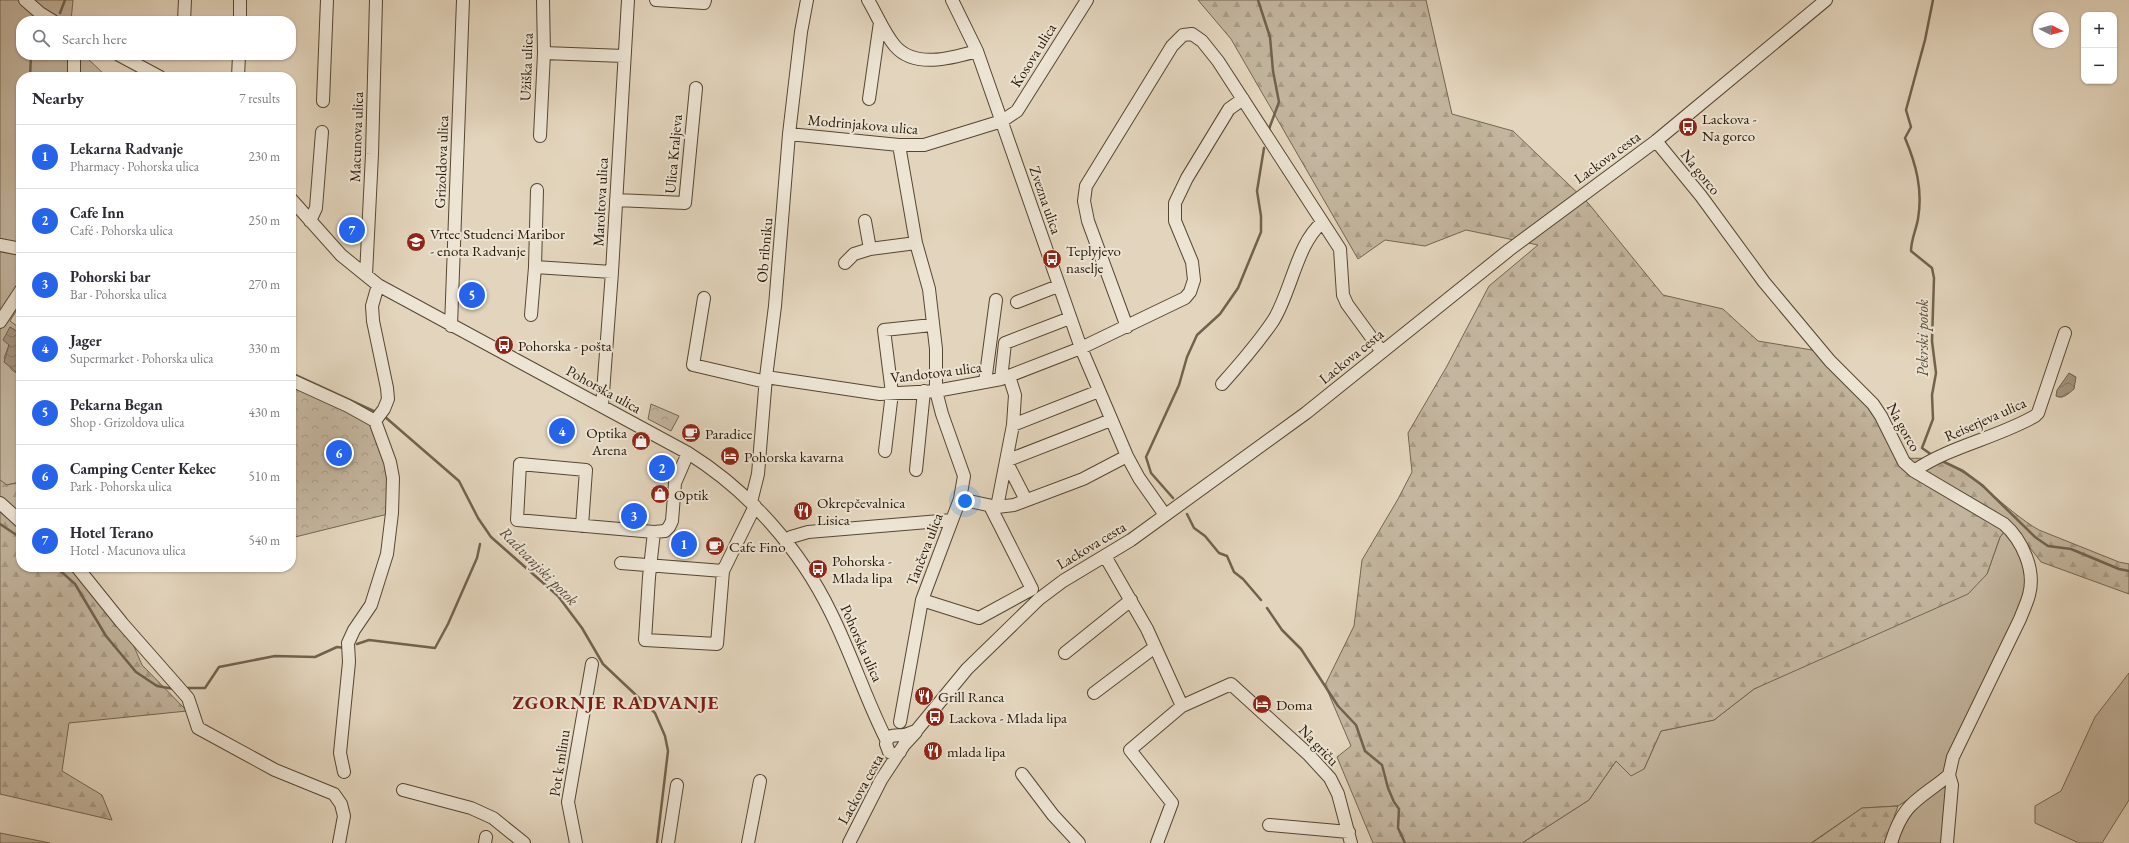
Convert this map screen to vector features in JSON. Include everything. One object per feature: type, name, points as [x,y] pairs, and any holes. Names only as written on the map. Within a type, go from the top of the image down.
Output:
[{"type":"street","points":[[25,0],[45,16]]},
{"type":"street","points":[[184,16],[185,0]]},
{"type":"street","points":[[240,0],[240,16]]},
{"type":"street","points":[[323,101],[327,0]]},
{"type":"street","name":"Macunova ulica","points":[[366,275],[372,154],[376,0]]},
{"type":"street","name":"Grizoldova ulica","points":[[451,326],[463,0]]},
{"type":"street","name":"Užiška ulica","points":[[540,136],[544,53],[543,0]]},
{"type":"street","name":"Maroltova ulica","points":[[602,406],[612,272],[628,0]]},
{"type":"street","points":[[656,0],[704,3],[705,0]]},
{"type":"street","name":"Ob ribniku","points":[[753,504],[758,474],[766,379],[776,306],[790,134],[801,32],[807,0]]},
{"type":"street","points":[[868,0],[894,45],[902,53],[912,58],[932,60],[953,58],[977,51]]},
{"type":"street","name":"Zvezna ulica","points":[[952,0],[977,51],[1058,286],[1081,348],[1127,456],[1139,478],[1166,515]]},
{"type":"street","name":"Kosova ulica","points":[[1002,121],[1017,110],[1087,0]]},
{"type":"street","name":"Lackova cesta","points":[[849,843],[863,814],[882,767],[895,743],[916,731],[967,669],[1039,598],[1063,581],[1131,540],[1306,413],[1509,250],[1656,141],[1826,0]]},
{"type":"street","points":[[869,99],[880,22]]},
{"type":"street","points":[[1126,327],[1088,221],[1084,201],[1086,186],[1172,46],[1183,36],[1192,34],[1202,41],[1243,99],[1340,249],[1343,295],[1347,304],[1382,352]]},
{"type":"street","points":[[544,53],[624,56]]},
{"type":"street","points":[[74,60],[74,72]]},
{"type":"street","points":[[128,60],[151,72]]},
{"type":"street","points":[[238,72],[239,60]]},
{"type":"street","name":"Ulica Kraljeva","points":[[616,200],[685,203],[696,88]]},
{"type":"street","name":"Vandotova ulica","points":[[704,298],[693,365],[766,379],[880,394],[930,391],[1005,378],[1081,348],[1184,298],[1190,292],[1194,280],[1192,262],[1175,221],[1175,203],[1187,178],[1229,109],[1243,99]]},
{"type":"street","name":"Modrinjakova ulica","points":[[790,134],[924,145],[1002,121]]},
{"type":"street","points":[[310,221],[316,208],[322,132]]},
{"type":"street","name":"Na gorco","points":[[1656,141],[1701,196],[1774,294],[1830,361],[1873,404],[1881,416],[1904,462],[1914,471],[1993,516],[2014,533],[2021,545],[2031,581],[2029,595],[2020,618],[1953,757],[1949,775],[1952,785],[1947,843]]},
{"type":"street","points":[[899,144],[916,243],[929,289],[936,349],[916,470]]},
{"type":"street","points":[[531,315],[535,267],[537,190]]},
{"type":"street","name":"Pohorska ulica","points":[[296,205],[341,254],[378,285],[451,326],[688,453],[725,479],[753,504],[786,541],[810,575],[829,609],[880,725],[895,743]]},
{"type":"street","points":[[865,221],[870,249]]},
{"type":"street","points":[[1222,384],[1273,321],[1288,291],[1308,238],[1322,223]]},
{"type":"street","points":[[845,263],[854,254],[870,249],[916,243]]},
{"type":"street","points":[[0,245],[16,248]]},
{"type":"street","points":[[535,267],[612,272]]},
{"type":"street","points":[[344,772],[340,753],[349,662],[348,644],[354,630],[371,605],[387,554],[392,513],[393,478],[379,416],[388,399],[387,388],[373,321],[372,306],[378,285]]},
{"type":"street","points":[[1017,302],[1058,286]]},
{"type":"street","points":[[0,322],[16,298]]},
{"type":"street","points":[[986,382],[996,300]]},
{"type":"street","points":[[922,600],[979,618],[1032,589],[994,506],[1006,461],[1015,395],[1005,378],[1005,343],[1070,318]]},
{"type":"street","points":[[885,451],[892,393],[884,330],[932,324]]},
{"type":"street","name":"Reiserjeva ulica","points":[[1914,471],[1929,460],[1988,438],[2035,416],[2038,412],[2065,333]]},
{"type":"street","points":[[296,382],[348,406],[379,416]]},
{"type":"street","name":"Tančeva ulica","points":[[900,722],[922,600],[960,500],[964,476],[942,414],[930,391]]},
{"type":"street","points":[[1012,425],[1099,391]]},
{"type":"street","points":[[1006,461],[1112,420]]},
{"type":"street","points":[[582,526],[586,470],[520,464],[516,520],[582,526],[654,532],[665,531],[669,528],[672,521],[675,483],[688,453]]},
{"type":"street","points":[[960,500],[994,506],[1014,505],[1083,479],[1127,456]]},
{"type":"street","points":[[1006,461],[1026,500]]},
{"type":"street","points":[[0,503],[16,517]]},
{"type":"street","points":[[654,532],[650,565],[645,640],[717,644],[723,571],[753,504]]},
{"type":"street","points":[[786,541],[791,537],[808,532],[952,520]]},
{"type":"street","points":[[1105,556],[1131,600],[1155,647],[1182,706]]},
{"type":"street","points":[[621,562],[723,571]]},
{"type":"street","points":[[81,572],[122,623],[188,698],[192,706],[193,717],[198,728],[275,770],[334,794],[341,804],[344,816],[338,843]]},
{"type":"street","points":[[1065,653],[1131,600]]},
{"type":"street","points":[[1094,693],[1155,647]]},
{"type":"street","name":"Pot k mlinu","points":[[576,843],[568,802],[592,664]]},
{"type":"street","name":"Na griču","points":[[1157,843],[1172,803],[1130,750],[1182,706],[1231,684],[1308,754],[1330,778],[1338,794],[1350,837],[1269,825]]},
{"type":"street","points":[[1022,774],[1053,815],[1079,843]]},
{"type":"street","points":[[1891,843],[1900,818],[1907,807],[1949,775]]},
{"type":"street","points":[[748,843],[760,781]]},
{"type":"street","points":[[668,843],[676,785]]},
{"type":"street","points":[[403,790],[471,808],[493,818],[524,843]]},
{"type":"green space","points":[[0,0],[73,0],[71,16],[16,16],[16,60],[89,60],[102,72],[16,72],[16,311],[10,321],[16,325],[16,331],[10,327],[9,345],[4,358],[12,370],[16,373],[16,483],[6,485],[0,480]]},
{"type":"green space","points":[[1198,0],[1426,0],[1452,114],[1513,131],[1589,204],[1663,295],[1723,309],[1758,341],[1830,353],[1908,458],[1934,459],[1952,466],[1978,483],[2014,513],[2039,530],[2119,562],[2129,564],[2129,594],[2041,562],[2011,523],[2000,537],[1987,574],[1968,594],[1754,689],[1714,720],[1661,731],[1644,769],[1631,776],[1616,761],[1589,800],[1522,843],[1373,843],[1337,757],[1351,746],[1325,685],[1354,626],[1362,560],[1412,472],[1408,433],[1447,366],[1489,286],[1538,245],[1466,230],[1425,246],[1385,240],[1358,259],[1231,39]]},
{"type":"green space","points":[[296,388],[375,421],[383,445],[392,513],[296,537]]},
{"type":"green space","points":[[651,404],[679,416],[671,431],[648,419]]},
{"type":"green space","points":[[0,480],[7,485],[16,483],[16,572],[87,572],[126,628],[142,665],[187,711],[69,723],[62,771],[102,795],[112,820],[0,794]]},
{"type":"green space","points":[[2006,529],[2024,563],[2026,595],[1943,777],[1898,806],[1862,808],[1811,843],[1522,843],[1589,800],[1616,761],[1644,769],[1661,731],[1714,720],[1754,689],[1987,574],[2000,537]]},
{"type":"green space","points":[[2129,673],[2129,800],[2102,843],[2079,843],[2035,823],[2035,806],[2061,791],[2095,717]]},
{"type":"green space","points":[[1945,784],[1948,787],[1943,843],[1885,843],[1888,832]]},
{"type":"green space","points":[[1898,806],[1885,843],[1812,843],[1862,808]]},
{"type":"green space","points":[[0,833],[50,843],[0,843]]},
{"type":"water","points":[[10,327],[16,331],[16,372],[4,362],[9,345],[3,340]]},
{"type":"water","points":[[2069,373],[2076,377],[2074,389],[2063,397],[2056,396],[2057,390]]},
{"type":"waterway","points":[[60,13],[65,0]]},
{"type":"waterway","points":[[1258,0],[1270,37],[1273,71],[1279,102],[1269,129]]},
{"type":"waterway","name":"Pekrski potok","points":[[1932,455],[1922,448],[1933,419],[1932,395],[1936,373],[1932,341],[1934,278],[1932,268],[1911,251],[1918,219],[1920,198],[1918,177],[1905,138],[1911,127],[1906,110],[1925,40],[1933,0]]},
{"type":"waterway","points":[[30,72],[31,60]]},
{"type":"waterway","points":[[1173,498],[1151,473],[1146,457],[1179,385],[1187,357],[1197,335],[1220,314],[1238,288],[1261,232],[1261,216],[1257,191],[1264,148]]},
{"type":"waterway","name":"Radvanjski potok","points":[[296,375],[378,413]]},
{"type":"waterway","name":"Radvanjski potok","points":[[384,416],[459,481],[478,518],[491,537],[558,596],[582,628],[603,664],[655,713],[665,736],[668,751],[657,843]]},
{"type":"waterway","name":"Pekrski potok","points":[[1940,460],[1963,471],[1982,485],[2035,537],[2048,546],[2071,549],[2119,569],[2129,571]]},
{"type":"waterway","points":[[1187,514],[1194,528],[1205,536],[1219,553],[1227,556],[1234,572],[1243,579],[1261,600]]},
{"type":"waterway","points":[[0,524],[16,535]]},
{"type":"waterway","points":[[357,644],[369,640],[435,648],[448,624],[477,558],[480,544]]},
{"type":"waterway","points":[[62,572],[75,584],[106,636],[136,672],[157,686],[174,689]]},
{"type":"waterway","points":[[1267,608],[1282,630],[1301,649],[1338,706],[1356,725],[1365,751],[1382,765],[1388,788],[1399,809],[1398,828],[1405,843]]},
{"type":"waterway","points":[[187,688],[205,688],[219,667],[275,656],[315,657],[337,647],[345,648]]},
{"type":"place","name":"Lackova - Na gorco","points":[[1688,127]]},
{"type":"place","name":"Hotel Terano","points":[[352,230]]},
{"type":"place","name":"Vrtec Studenci Maribor - enota Radvanje","points":[[416,242]]},
{"type":"place","name":"Teplyjevo naselje","points":[[1052,259]]},
{"type":"place","name":"Pekarna Began","points":[[472,295]]},
{"type":"place","name":"Pohorska - pošta","points":[[504,345]]},
{"type":"place","name":"Jager","points":[[562,431]]},
{"type":"place","name":"Paradice","points":[[691,433]]},
{"type":"place","name":"Optika Arena","points":[[641,441]]},
{"type":"place","name":"Camping Center Kekec","points":[[339,453]]},
{"type":"place","name":"Pohorska kavarna","points":[[730,456]]},
{"type":"place","name":"Cafe Inn","points":[[662,468]]},
{"type":"place","name":"Optik","points":[[660,494]]},
{"type":"place","name":"Okrepčevalnica Lisica","points":[[803,511]]},
{"type":"place","name":"Pohorski bar","points":[[634,516]]},
{"type":"place","name":"Lekarna Radvanje","points":[[684,544]]},
{"type":"place","name":"Cafe Fino","points":[[715,546]]},
{"type":"place","name":"Pohorska - Mlada lipa","points":[[818,569]]},
{"type":"place","name":"Grill Ranca","points":[[924,696]]},
{"type":"place","name":"Doma","points":[[1262,704]]},
{"type":"place","name":"Lackova - Mlada lipa","points":[[935,717]]},
{"type":"place","name":"mlada lipa","points":[[933,751]]},
{"type":"district","name":"ZGORNJE RADVANJE","points":[[616,702]]}]
